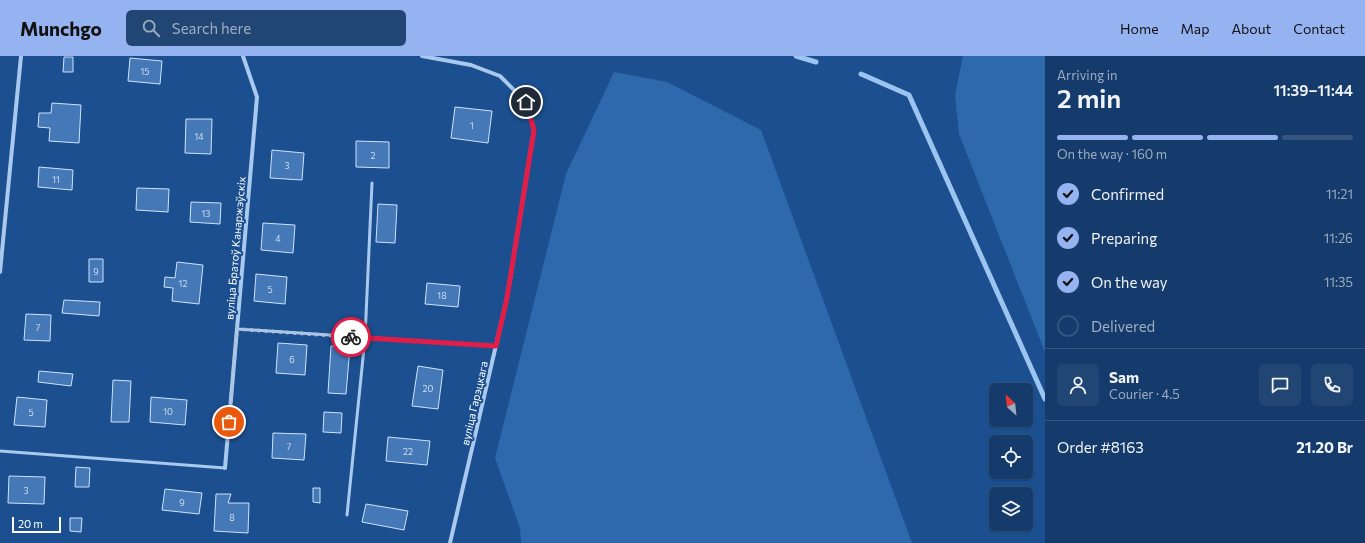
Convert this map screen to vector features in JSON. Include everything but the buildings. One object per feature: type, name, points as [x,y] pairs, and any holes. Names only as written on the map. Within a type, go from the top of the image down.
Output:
[{"type":"street","points":[[0,272],[21,56]]},
{"type":"street","name":"вуліца Братоў Канаржэўскіх","points":[[225,468],[257,97],[243,56]]},
{"type":"street","name":"вуліца Гарэцкага","points":[[422,56],[471,65],[500,76],[526,102],[534,130],[507,298],[450,543]]},
{"type":"lane","points":[[347,515],[365,338],[372,183]]},
{"type":"lane","points":[[237,329],[496,346]]},
{"type":"lane","points":[[0,451],[225,468]]},
{"type":"shaded area","points":[[963,56],[1045,56],[1045,352],[959,134],[955,95]]},
{"type":"shaded area","points":[[614,72],[667,82],[761,130],[912,543],[521,543],[520,528],[495,458],[566,174]]},
{"type":"waterway","points":[[796,56],[816,62]]},
{"type":"waterway","points":[[861,74],[909,95],[1045,399]]},
{"type":"way so far","points":[[229,422],[237,329],[351,337]]},
{"type":"route","points":[[351,337],[496,346],[507,298],[534,130],[526,102]]}]
